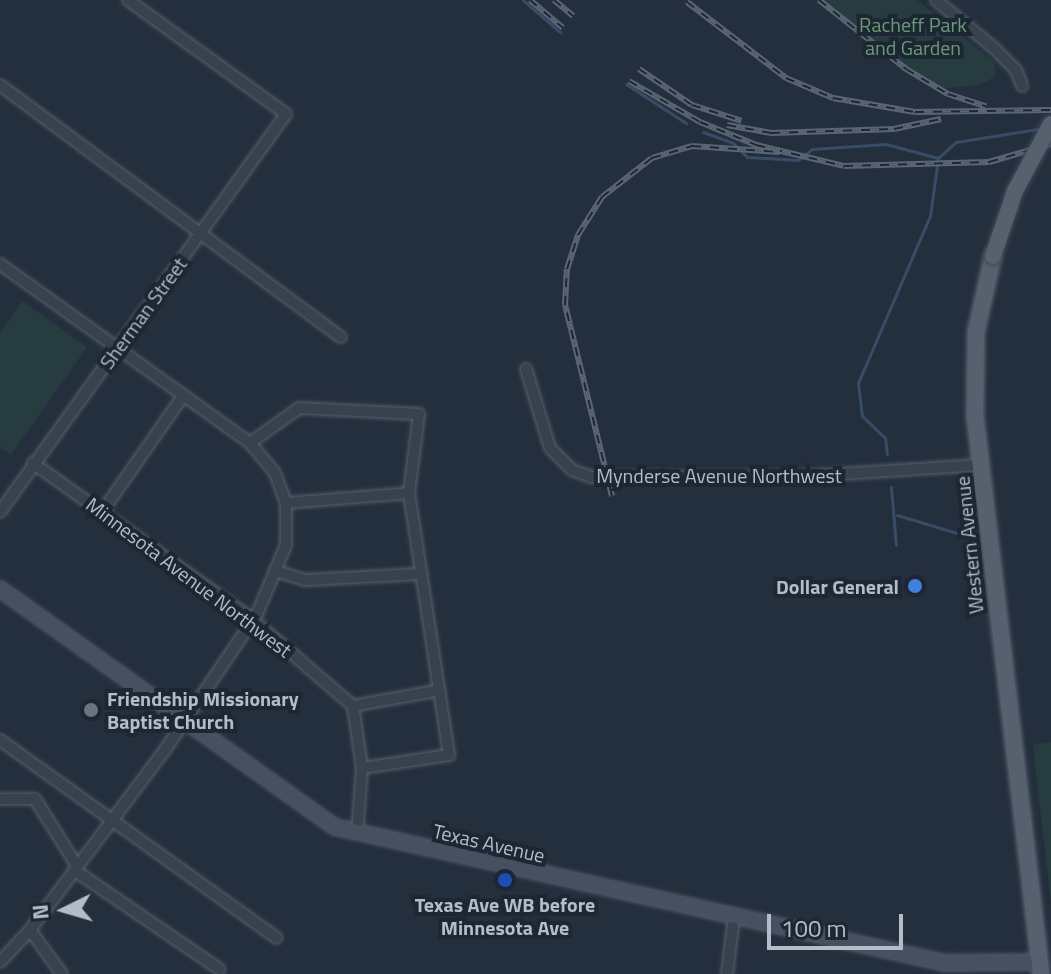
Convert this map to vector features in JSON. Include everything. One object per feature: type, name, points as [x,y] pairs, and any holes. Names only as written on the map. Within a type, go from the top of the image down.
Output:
[{"type":"main road","name":"Western Avenue","points":[[1040,968],[980,465],[975,356],[993,256],[1015,191],[1051,124]]},
{"type":"street","name":"Sherman Street","points":[[0,512],[286,114],[128,0]]},
{"type":"street","points":[[936,0],[994,48],[1016,70],[1022,86]]},
{"type":"street","points":[[0,85],[203,231],[341,337]]},
{"type":"street","points":[[0,264],[250,443],[275,473],[286,503],[286,545],[279,572],[253,620],[30,930],[0,962]]},
{"type":"street","name":"Mynderse Avenue Northwest","points":[[526,369],[550,448],[572,470],[591,477],[794,477],[980,465]]},
{"type":"street","points":[[102,512],[183,396]]},
{"type":"street","points":[[250,443],[299,408],[419,414],[409,493],[449,755],[362,768]]},
{"type":"street","name":"Minnesota Avenue Northwest","points":[[33,463],[253,620],[353,706]]},
{"type":"street","points":[[286,503],[409,493]]},
{"type":"street","points":[[279,572],[306,580],[420,574]]},
{"type":"street","name":"Texas Avenue","points":[[0,589],[319,819],[357,834],[945,963],[1040,968]]},
{"type":"street","points":[[357,834],[362,768],[353,706],[440,690]]},
{"type":"street","points":[[0,740],[277,938]]},
{"type":"street","points":[[0,799],[35,799],[75,868],[219,969]]},
{"type":"street","points":[[727,974],[734,918]]},
{"type":"street","points":[[30,930],[62,974]]},
{"type":"green space","name":"Racheff Park and Garden","points":[[816,0],[917,0],[994,62],[996,76],[980,85],[938,89]]},
{"type":"green space","points":[[22,301],[87,347],[11,455],[0,447],[0,333]]},
{"type":"green space","points":[[1051,742],[1051,902],[1033,745]]},
{"type":"waterway","points":[[523,0],[560,32]]},
{"type":"waterway","points":[[626,84],[686,123]]},
{"type":"waterway","points":[[887,454],[885,438],[862,416],[858,383],[930,216],[938,158],[956,142],[1044,128]]},
{"type":"waterway","points":[[703,132],[733,143],[747,157],[798,160],[812,149],[886,144],[938,158]]},
{"type":"waterway","points":[[891,487],[896,545]]},
{"type":"waterway","points":[[897,515],[957,533]]},
{"type":"railway","points":[[530,0],[563,28]]},
{"type":"railway","points":[[554,0],[573,16]]},
{"type":"railway","points":[[819,0],[906,69],[948,94],[986,106]]},
{"type":"railway","points":[[687,2],[786,78],[833,98],[915,112],[1051,110]]},
{"type":"railway","points":[[639,69],[692,105],[742,121]]},
{"type":"railway","points":[[629,81],[700,122],[756,145],[844,166],[989,162],[1051,144]]},
{"type":"railway","points":[[727,125],[771,133],[894,129],[941,119]]},
{"type":"railway","points":[[612,496],[565,305],[567,269],[578,235],[602,197],[652,158],[692,146],[780,152]]},
{"type":"place","name":"Dollar General","points":[[915,586]]},
{"type":"place","name":"Friendship Missionary Baptist Church","points":[[91,710]]},
{"type":"place","name":"Texas Ave WB before Minnesota Ave","points":[[505,880]]}]
